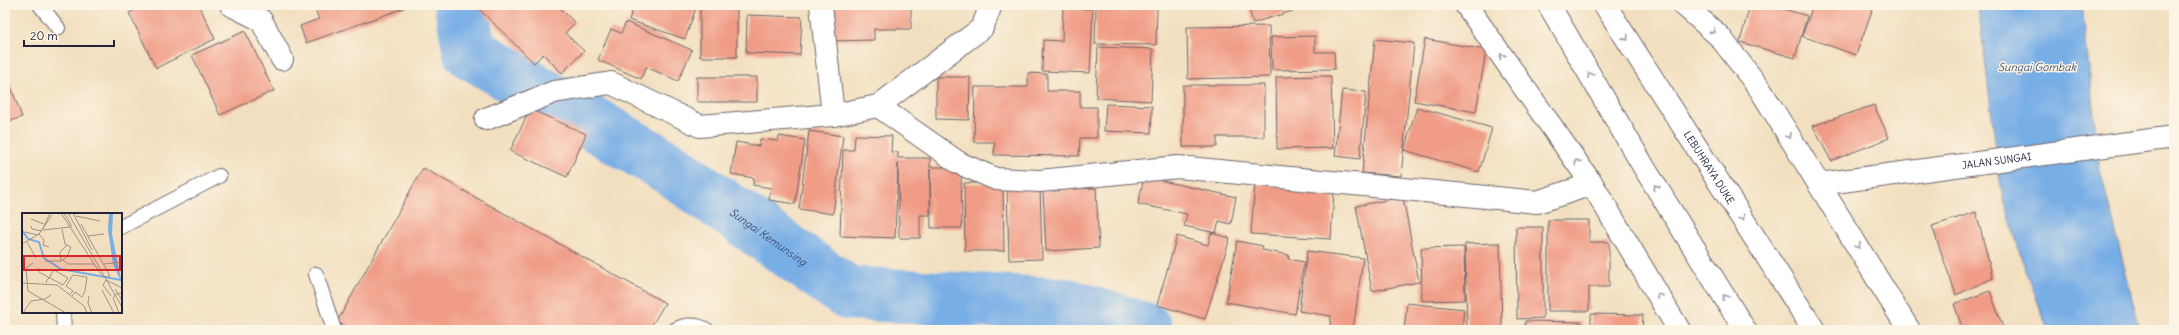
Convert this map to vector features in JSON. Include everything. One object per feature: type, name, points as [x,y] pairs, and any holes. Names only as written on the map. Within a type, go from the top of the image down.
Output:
[{"type":"main road","points":[[231,5],[261,20],[282,59]]},
{"type":"main road","points":[[821,5],[833,114]]},
{"type":"main road","points":[[490,117],[554,92],[580,86],[611,83],[700,126],[833,114],[878,106],[982,28],[991,5]]},
{"type":"main road","points":[[1466,5],[1592,184],[1679,330]]},
{"type":"main road","points":[[1549,5],[1645,169],[1746,330]]},
{"type":"main road","name":"LEBUHRAYA DUKE","points":[[1605,5],[1810,324]]},
{"type":"main road","points":[[1684,5],[1720,37],[1760,89],[1909,330]]},
{"type":"main road","points":[[878,106],[959,163],[996,179],[1040,181],[1178,167],[1537,202],[1592,184]]},
{"type":"main road","name":"JALAN SUNGAI","points":[[1819,184],[2170,137]]},
{"type":"lane","points":[[40,5],[58,28]]},
{"type":"lane","points":[[122,226],[220,176]]},
{"type":"lane","points":[[316,274],[334,330]]},
{"type":"lane","points":[[63,313],[64,330]]},
{"type":"lane","points":[[675,330],[682,326],[703,328],[707,330]]},
{"type":"water","name":"Sungai Gombak","points":[[1978,5],[2082,5],[2100,170],[2140,330],[2048,330],[2020,253],[2001,188]]},
{"type":"building","points":[[146,5],[199,5],[215,39],[156,68],[129,13]]},
{"type":"building","points":[[313,5],[403,5],[404,8],[306,43],[300,26],[319,19]]},
{"type":"building","points":[[475,5],[557,5],[575,23],[565,33],[584,51],[562,73],[543,54],[534,63]]},
{"type":"building","points":[[605,5],[630,5],[629,9]]},
{"type":"building","points":[[634,5],[697,5],[685,39],[629,20]]},
{"type":"building","points":[[700,5],[737,5],[737,57],[700,57]]},
{"type":"building","points":[[829,5],[911,5],[911,29],[874,29],[874,40],[829,41]]},
{"type":"building","points":[[1006,5],[1030,5],[1030,6],[1006,7]]},
{"type":"building","points":[[1248,5],[1312,5],[1253,23]]},
{"type":"building","points":[[1750,5],[1770,5],[1807,16],[1795,58],[1740,42]]},
{"type":"building","points":[[1804,5],[1874,5],[1856,55],[1802,36],[1812,8]]},
{"type":"building","points":[[1096,6],[1157,8],[1156,45],[1095,44]]},
{"type":"building","points":[[1063,8],[1093,9],[1090,73],[1042,71],[1043,40],[1062,41]]},
{"type":"building","points":[[747,15],[802,17],[800,55],[746,53]]},
{"type":"building","points":[[626,22],[692,50],[678,81],[646,67],[641,79],[598,60],[611,29],[621,33]]},
{"type":"building","points":[[1269,26],[1270,77],[1188,79],[1187,27]]},
{"type":"building","points":[[245,31],[274,91],[220,115],[192,55]]},
{"type":"building","points":[[1315,36],[1315,52],[1334,52],[1335,69],[1272,70],[1271,37]]},
{"type":"building","points":[[1375,39],[1414,43],[1401,176],[1362,173]]},
{"type":"building","points":[[1425,39],[1486,50],[1476,112],[1414,101]]},
{"type":"building","points":[[1098,47],[1153,49],[1151,101],[1096,98]]},
{"type":"building","points":[[5,70],[22,117],[5,123]]},
{"type":"building","points":[[1028,73],[1047,74],[1047,91],[1080,91],[1080,107],[1097,107],[1097,138],[1080,138],[1079,156],[994,155],[995,142],[974,142],[975,87],[1028,87]]},
{"type":"building","points":[[1331,76],[1333,148],[1277,149],[1276,77]]},
{"type":"building","points":[[697,77],[757,77],[757,102],[697,102]]},
{"type":"building","points":[[936,77],[970,77],[969,120],[936,119]]},
{"type":"building","points":[[1183,85],[1264,85],[1264,137],[1217,137],[1217,147],[1183,147]]},
{"type":"building","points":[[1342,90],[1366,92],[1360,159],[1335,156]]},
{"type":"building","points":[[1106,104],[1152,106],[1151,133],[1104,131]]},
{"type":"building","points":[[1874,105],[1889,138],[1831,161],[1813,126]]},
{"type":"building","points":[[1417,107],[1492,128],[1479,172],[1404,150]]},
{"type":"building","points":[[530,109],[586,134],[567,177],[510,151]]},
{"type":"building","points":[[809,131],[843,136],[833,214],[799,209]]},
{"type":"building","points":[[855,135],[892,136],[891,152],[898,152],[898,158],[930,158],[930,167],[961,167],[962,228],[931,228],[930,169],[930,215],[920,215],[920,238],[899,238],[898,162],[895,238],[840,236],[843,150],[854,150]]},
{"type":"building","points":[[779,136],[805,140],[795,204],[769,200],[771,188],[753,185],[754,178],[731,174],[736,142],[759,146],[760,139],[778,141]]},
{"type":"building","points":[[423,168],[665,303],[649,330],[352,330],[337,322]]},
{"type":"building","points":[[1144,177],[1236,197],[1231,224],[1219,221],[1216,233],[1184,226],[1187,214],[1138,204]]},
{"type":"building","points":[[964,183],[1003,183],[1004,251],[965,251]]},
{"type":"building","points":[[1255,184],[1334,189],[1331,239],[1251,234]]},
{"type":"building","points":[[1040,185],[1042,259],[1009,260],[1007,186]]},
{"type":"building","points":[[1096,188],[1099,248],[1046,251],[1043,190]]},
{"type":"building","points":[[1403,197],[1419,282],[1372,291],[1356,206]]},
{"type":"building","points":[[1976,212],[1993,278],[1956,295],[1932,226]]},
{"type":"building","points":[[1548,220],[1589,220],[1589,242],[1609,242],[1609,287],[1589,287],[1589,311],[1548,311]]},
{"type":"building","points":[[1516,227],[1543,227],[1543,318],[1517,319]]},
{"type":"building","points":[[1211,233],[1230,238],[1205,319],[1157,305],[1177,236],[1208,245]]},
{"type":"building","points":[[1237,241],[1263,246],[1262,250],[1289,255],[1288,259],[1304,262],[1295,314],[1226,302]]},
{"type":"building","points":[[1500,243],[1502,330],[1467,330],[1465,244]]},
{"type":"building","points":[[1464,247],[1465,300],[1422,301],[1421,248]]},
{"type":"building","points":[[1307,251],[1363,258],[1353,330],[1330,328],[1331,316],[1299,311]]},
{"type":"building","points":[[1990,291],[2004,330],[1963,330],[1954,304]]},
{"type":"building","points":[[1407,303],[1464,309],[1462,330],[1404,330]]},
{"type":"building","points":[[1591,314],[1643,315],[1642,330],[1591,330]]},
{"type":"building","points":[[1525,321],[1582,322],[1582,330],[1525,330]]},
{"type":"waterway","name":"Sungai Kemunsing","points":[[461,5],[470,52],[671,169],[848,293],[1067,305],[1146,330]]}]
